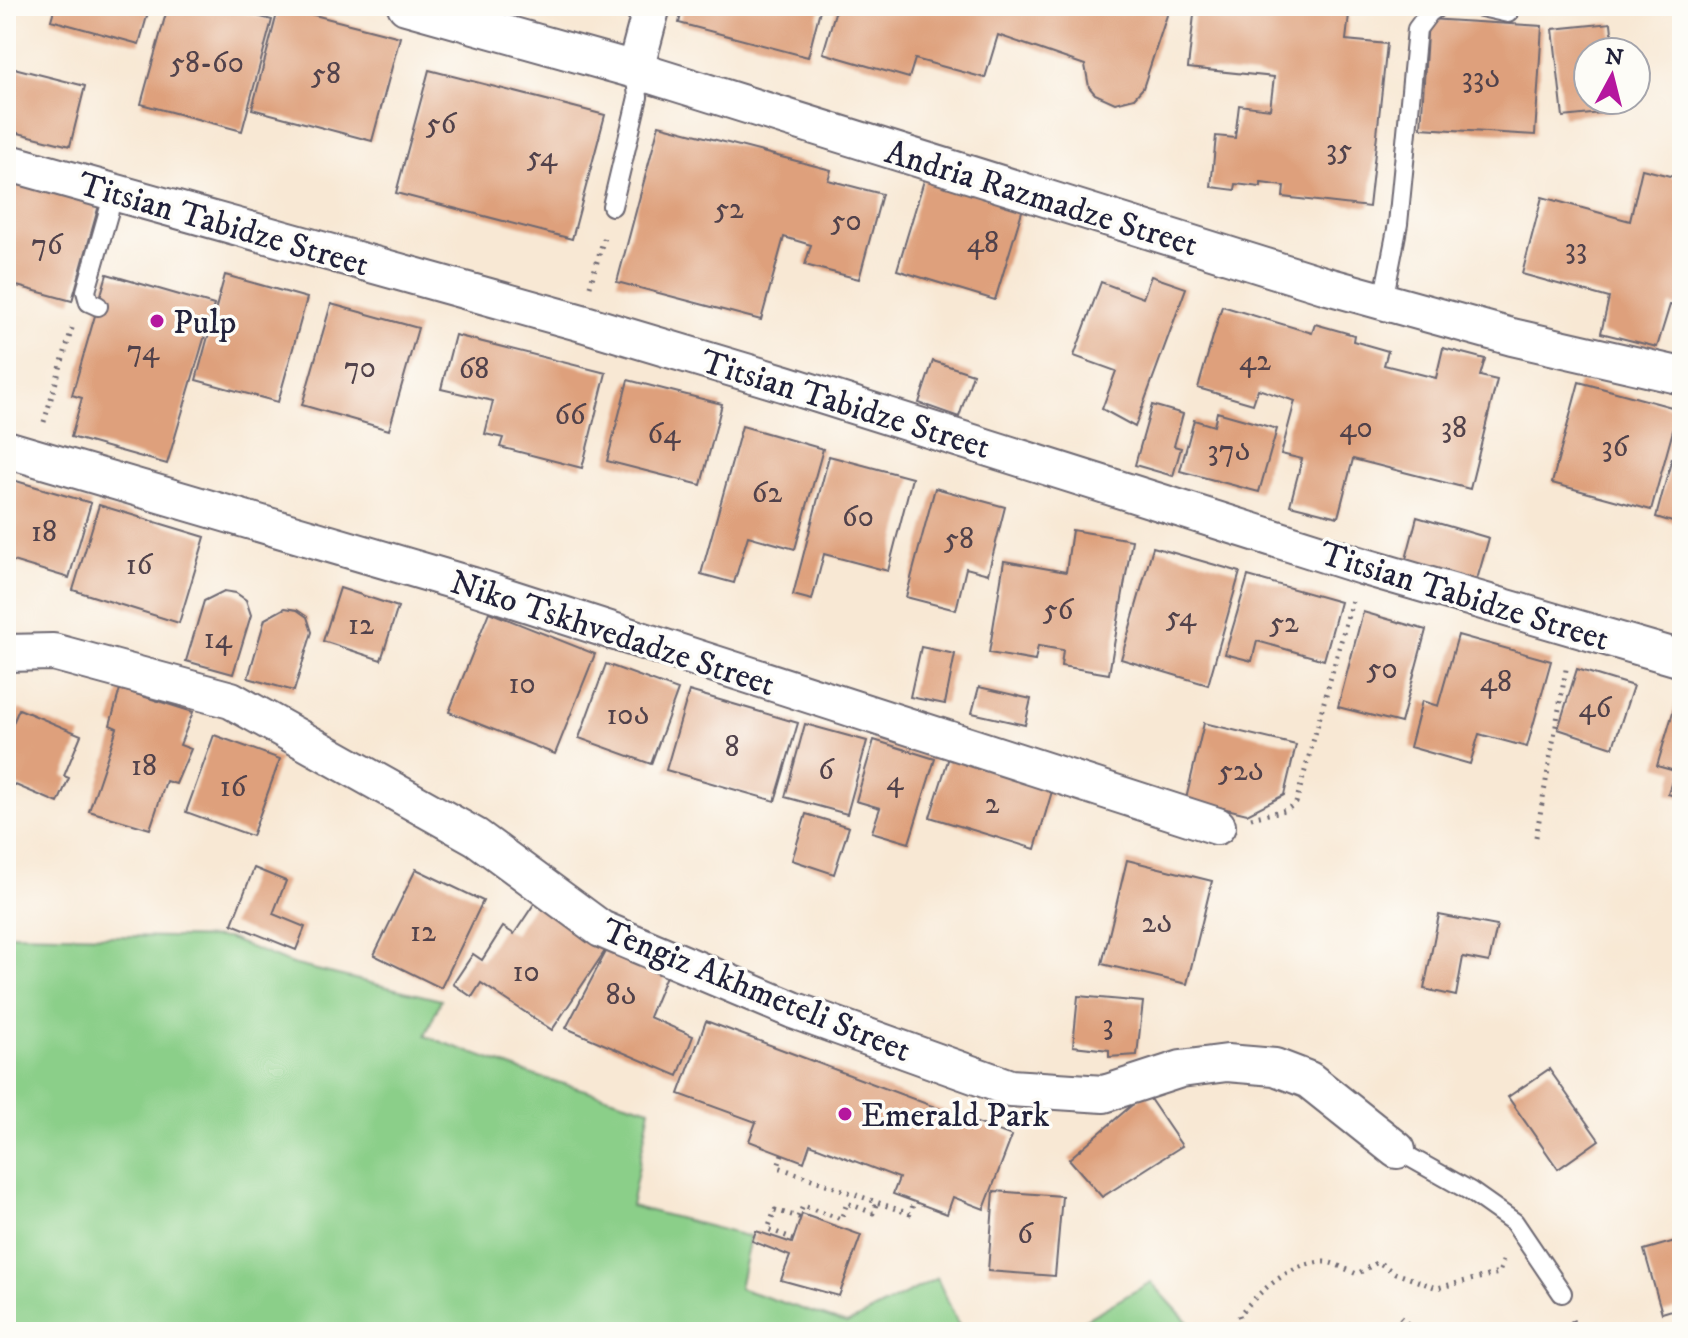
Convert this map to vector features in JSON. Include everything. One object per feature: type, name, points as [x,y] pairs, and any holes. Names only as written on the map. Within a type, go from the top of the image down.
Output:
[{"type":"street","name":"Andria Razmadze Street","points":[[406,6],[635,70],[1324,285],[1512,337],[1682,376]]},
{"type":"street","points":[[635,70],[652,6]]},
{"type":"street","name":"Titsian Tabidze Street","points":[[6,162],[582,323],[786,384],[1362,566],[1682,659]]},
{"type":"street","name":"Niko Tskhvedadze Street","points":[[6,449],[473,586],[1217,826]]},
{"type":"street","name":"Tengiz Akhmeteli Street","points":[[6,653],[53,652],[231,700],[476,837],[601,929],[793,1010],[1010,1088],[1104,1094],[1181,1069],[1227,1063],[1275,1067],[1309,1080],[1397,1150]]},
{"type":"lane","points":[[1383,301],[1398,224],[1417,29],[1439,6]]},
{"type":"lane","points":[[1477,6],[1508,13]]},
{"type":"lane","points":[[612,206],[638,97],[635,70]]},
{"type":"lane","points":[[98,306],[89,302],[86,291],[114,193]]},
{"type":"lane","points":[[1397,1150],[1470,1191],[1514,1222],[1562,1293]]},
{"type":"path","points":[[590,285],[612,206]]},
{"type":"path","points":[[41,433],[76,316]]},
{"type":"path","points":[[1217,826],[1286,810],[1296,803],[1362,566]]},
{"type":"path","points":[[1536,837],[1573,627]]},
{"type":"path","points":[[782,1154],[778,1167],[910,1214],[914,1202]]},
{"type":"path","points":[[794,1239],[768,1229],[775,1210],[798,1217],[803,1206],[841,1219],[847,1203],[873,1213],[877,1202]]},
{"type":"path","points":[[1245,1332],[1239,1315],[1260,1291],[1292,1271],[1324,1261],[1357,1274],[1378,1262],[1395,1273],[1437,1288],[1499,1273],[1514,1222]]},
{"type":"path","points":[[1400,1317],[1417,1332]]},
{"type":"green space","points":[[6,934],[227,938],[292,964],[441,1000],[425,1036],[530,1074],[650,1109],[631,1206],[750,1237],[739,1288],[847,1324],[937,1278],[962,1332],[6,1332]]},
{"type":"green space","points":[[1151,1282],[1197,1332],[1063,1332]]},
{"type":"building","points":[[55,6],[150,6],[139,44],[51,20]]},
{"type":"building","points":[[168,6],[220,6],[272,20],[242,131],[141,104]]},
{"type":"building","points":[[279,6],[400,37],[372,141],[252,109]]},
{"type":"building","points":[[683,6],[821,6],[808,57],[679,23]]},
{"type":"building","points":[[837,6],[1170,6],[1143,88],[1134,98],[1115,103],[1095,94],[1089,87],[1085,65],[998,35],[985,78],[915,59],[909,78],[823,53]]},
{"type":"building","points":[[1195,6],[1350,6],[1346,40],[1387,44],[1369,207],[1283,197],[1284,186],[1261,183],[1261,187],[1236,184],[1235,190],[1211,187],[1216,136],[1235,138],[1239,105],[1270,109],[1274,77],[1188,68]]},
{"type":"building","points":[[1428,19],[1542,26],[1535,135],[1421,128]]},
{"type":"building","points":[[1611,23],[1612,36],[1572,36],[1572,116],[1563,117],[1553,29]]},
{"type":"building","points":[[6,66],[85,86],[70,146],[6,130]]},
{"type":"building","points":[[429,70],[605,115],[572,239],[396,193]]},
{"type":"building","points":[[659,125],[831,170],[828,180],[882,194],[859,279],[805,265],[811,245],[784,237],[761,320],[617,282]]},
{"type":"building","points":[[1642,169],[1682,179],[1682,308],[1670,305],[1657,347],[1601,333],[1609,298],[1522,274],[1542,197],[1630,221]]},
{"type":"building","points":[[925,177],[1023,208],[995,300],[897,270]]},
{"type":"building","points":[[6,179],[99,205],[72,301],[6,283]]},
{"type":"building","points":[[107,274],[214,305],[167,464],[71,437],[82,398],[72,395]]},
{"type":"building","points":[[225,275],[307,298],[278,402],[196,380]]},
{"type":"building","points":[[1151,276],[1186,288],[1135,427],[1102,409],[1116,371],[1074,356],[1101,282],[1143,298]]},
{"type":"building","points":[[331,304],[418,328],[389,430],[302,405]]},
{"type":"building","points":[[1222,306],[1312,333],[1315,324],[1354,335],[1353,341],[1388,351],[1384,365],[1436,378],[1443,348],[1485,359],[1480,376],[1497,380],[1470,489],[1353,459],[1338,517],[1290,505],[1302,459],[1281,454],[1295,401],[1258,389],[1253,404],[1198,388]]},
{"type":"building","points":[[455,335],[606,373],[582,468],[500,447],[503,438],[485,434],[493,401],[441,389]]},
{"type":"building","points":[[933,361],[973,374],[959,417],[919,403]]},
{"type":"building","points":[[628,380],[722,404],[701,485],[607,461]]},
{"type":"building","points":[[1579,382],[1679,409],[1651,510],[1552,483]]},
{"type":"building","points":[[1152,405],[1183,414],[1174,446],[1181,448],[1173,476],[1135,465]]},
{"type":"building","points":[[1217,412],[1277,429],[1259,492],[1180,471],[1194,420],[1214,426]]},
{"type":"building","points":[[742,426],[823,449],[795,549],[748,536],[734,583],[701,574]]},
{"type":"building","points":[[829,456],[912,478],[888,571],[824,554],[812,600],[793,595]]},
{"type":"building","points":[[1672,458],[1682,460],[1682,525],[1656,517]]},
{"type":"building","points":[[6,478],[91,503],[69,578],[6,559]]},
{"type":"building","points":[[935,488],[1005,507],[988,574],[966,568],[956,610],[906,597]]},
{"type":"building","points":[[99,505],[205,537],[179,623],[73,590]]},
{"type":"building","points":[[1417,517],[1489,538],[1476,583],[1405,563]]},
{"type":"building","points":[[1072,530],[1132,540],[1109,674],[1061,666],[1063,650],[1038,646],[1035,661],[989,653],[1004,561],[1066,572]]},
{"type":"building","points":[[1153,547],[1240,572],[1208,685],[1121,659]]},
{"type":"building","points":[[1248,576],[1340,602],[1324,660],[1257,641],[1252,661],[1225,654]]},
{"type":"building","points":[[340,588],[398,607],[381,660],[323,641]]},
{"type":"building","points":[[224,591],[236,593],[246,600],[251,615],[233,674],[186,661],[204,601]]},
{"type":"building","points":[[285,608],[297,610],[307,617],[312,632],[294,691],[248,678],[265,619]]},
{"type":"building","points":[[489,612],[595,654],[555,754],[449,712]]},
{"type":"building","points":[[1363,612],[1426,630],[1401,723],[1338,707]]},
{"type":"building","points":[[1458,635],[1551,661],[1527,747],[1479,734],[1470,764],[1410,747],[1422,701],[1438,706]]},
{"type":"building","points":[[921,647],[955,654],[945,704],[910,697]]},
{"type":"building","points":[[606,664],[678,690],[651,764],[579,738]]},
{"type":"building","points":[[1577,669],[1633,686],[1613,747],[1558,729]]},
{"type":"building","points":[[979,687],[1031,699],[1025,725],[972,713]]},
{"type":"building","points":[[120,689],[193,712],[180,745],[191,749],[176,784],[166,781],[150,829],[89,811],[117,728],[110,725]]},
{"type":"building","points":[[689,691],[798,723],[775,801],[666,770]]},
{"type":"building","points":[[1676,702],[1682,703],[1682,798],[1668,794],[1675,771],[1657,766]]},
{"type":"building","points":[[19,709],[81,735],[64,776],[69,778],[58,803],[6,781],[6,739]]},
{"type":"building","points":[[1204,723],[1296,745],[1284,795],[1247,814],[1186,799]]},
{"type":"building","points":[[805,724],[867,741],[847,814],[785,797]]},
{"type":"building","points":[[214,735],[280,759],[252,836],[186,812]]},
{"type":"building","points":[[874,740],[935,759],[909,843],[872,832],[880,808],[856,801]]},
{"type":"building","points":[[949,757],[1053,788],[1035,849],[930,817]]},
{"type":"building","points":[[806,814],[849,827],[834,874],[792,860]]},
{"type":"building","points":[[1127,860],[1212,881],[1187,984],[1102,964]]},
{"type":"building","points":[[254,868],[286,881],[273,914],[305,927],[296,950],[232,924]]},
{"type":"building","points":[[416,869],[483,901],[441,988],[374,955]]},
{"type":"building","points":[[540,895],[611,942],[552,1030],[481,983],[472,997],[453,984],[473,954],[482,960],[503,927],[514,934]]},
{"type":"building","points":[[1439,915],[1497,926],[1489,962],[1463,957],[1456,996],[1424,989]]},
{"type":"building","points":[[611,942],[668,971],[649,1017],[693,1036],[678,1076],[566,1028]]},
{"type":"building","points":[[1078,996],[1143,1002],[1137,1055],[1109,1057],[1109,1050],[1073,1046]]},
{"type":"building","name":"Emerald Park","points":[[706,1021],[1012,1136],[984,1209],[953,1197],[947,1214],[893,1194],[899,1178],[810,1144],[804,1162],[749,1141],[756,1122],[679,1094]]},
{"type":"building","points":[[1549,1069],[1599,1140],[1558,1169],[1508,1097]]},
{"type":"building","points":[[1146,1093],[1182,1146],[1102,1197],[1069,1159]]},
{"type":"building","points":[[994,1191],[1062,1196],[1055,1276],[988,1271]]},
{"type":"building","points":[[802,1214],[861,1235],[839,1296],[781,1280],[790,1256],[752,1241],[756,1231],[792,1243]]},
{"type":"building","points":[[1682,1239],[1682,1307],[1662,1313],[1644,1250]]},
{"type":"place","name":"Pulp","points":[[157,321]]},
{"type":"place","name":"Emerald Park","points":[[845,1114]]}]
